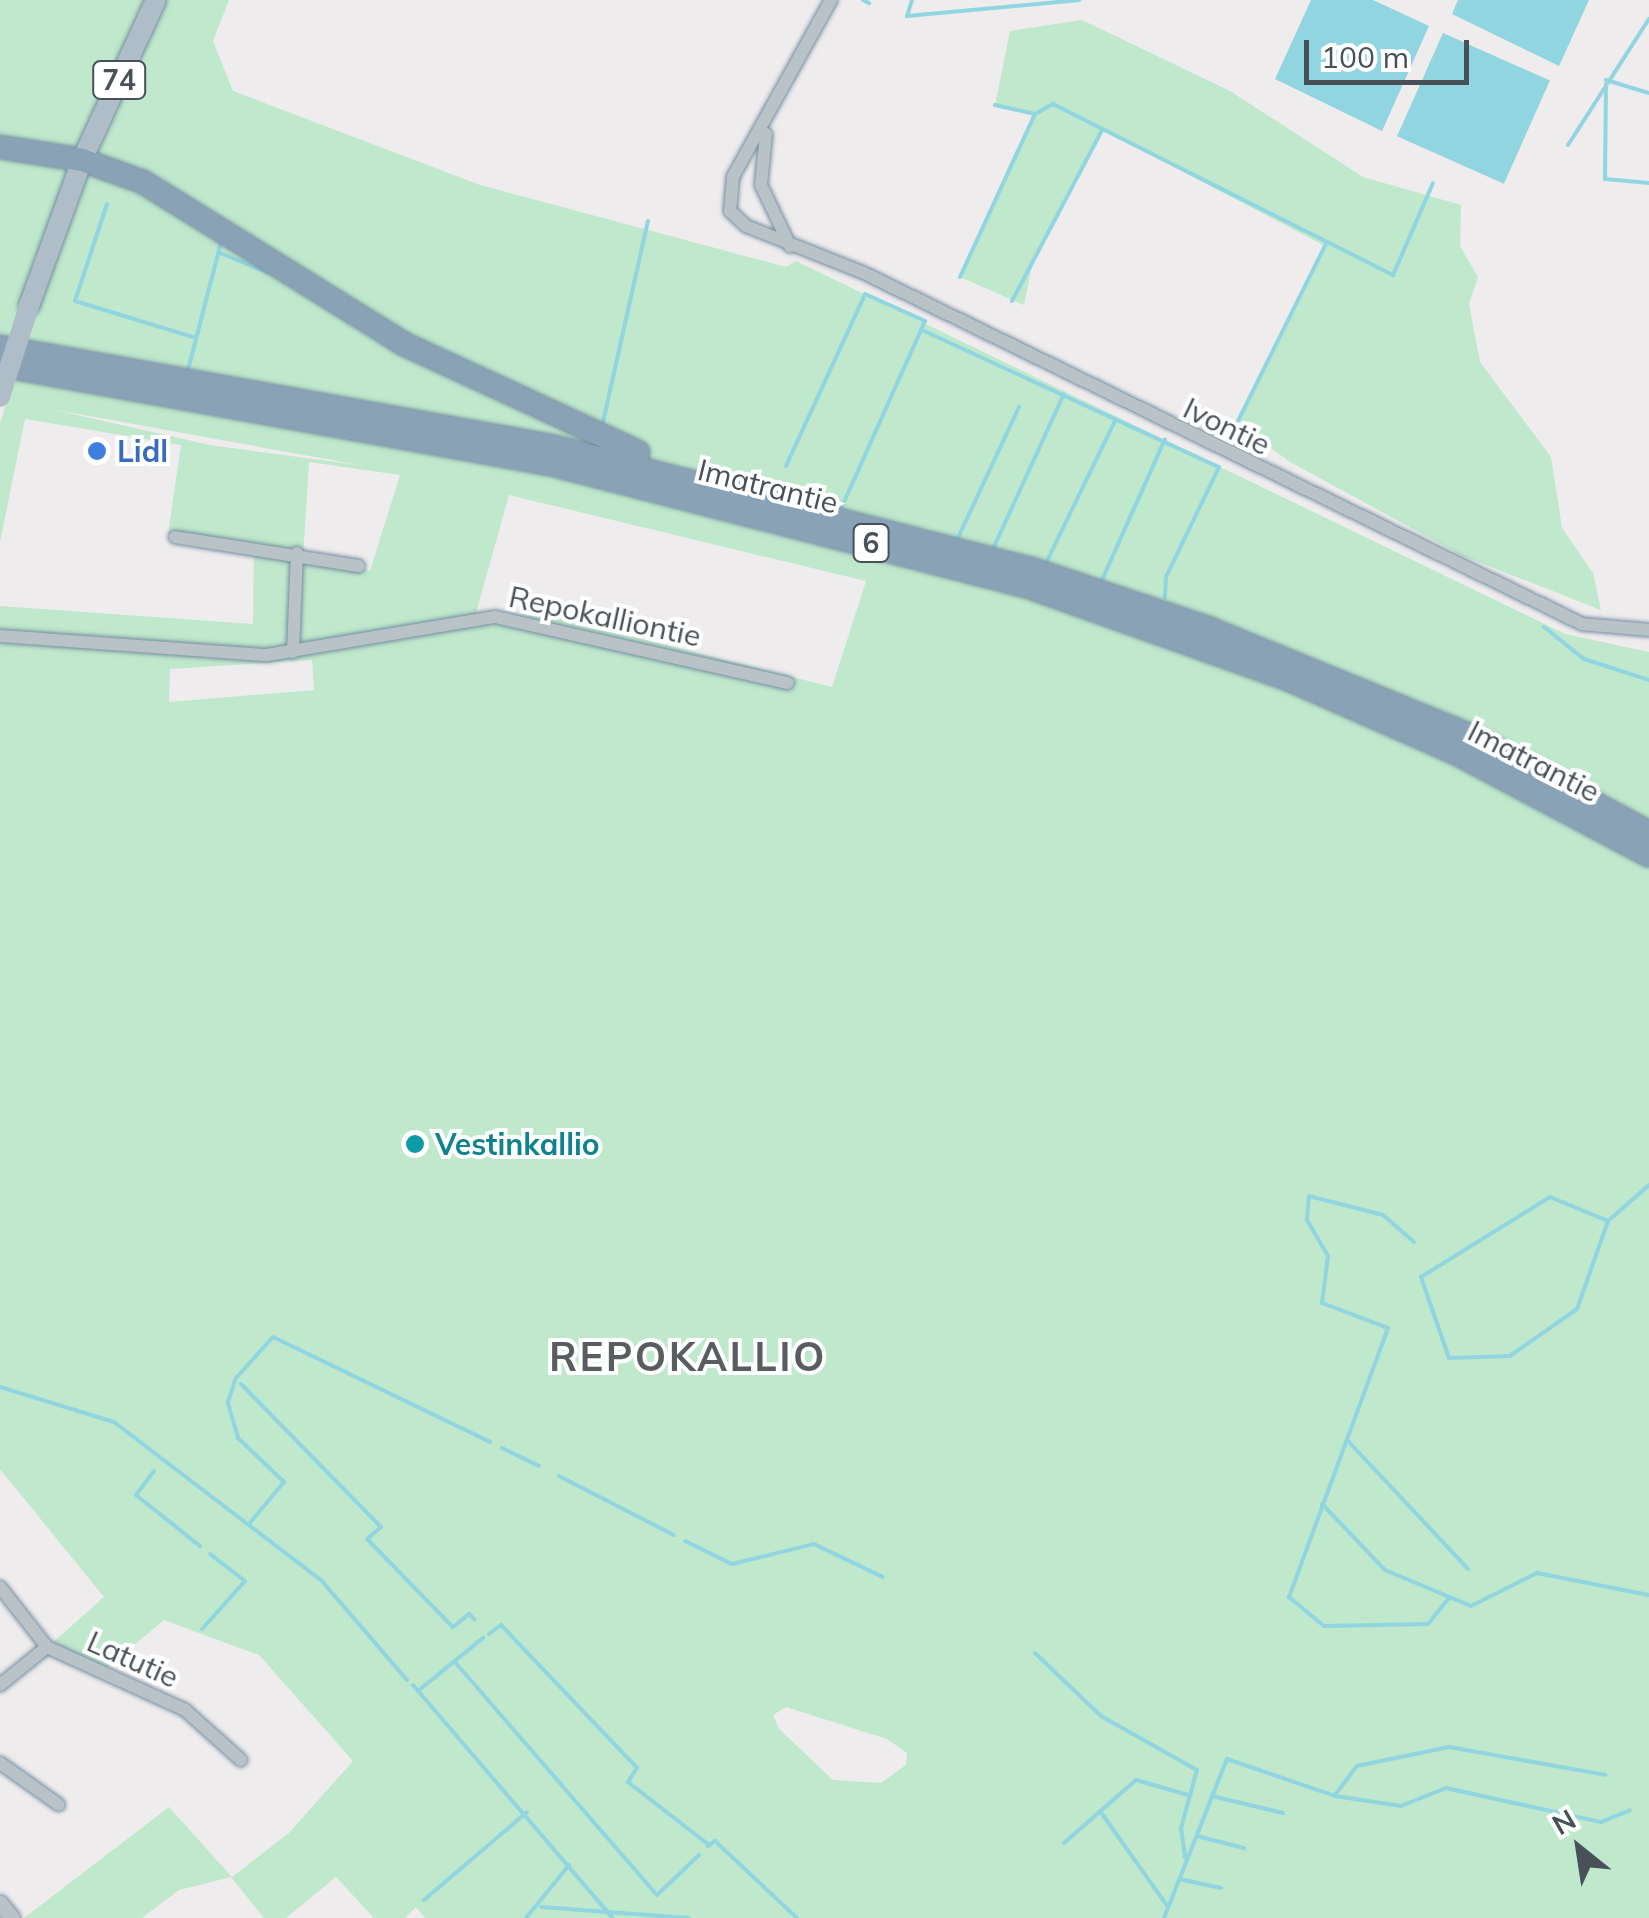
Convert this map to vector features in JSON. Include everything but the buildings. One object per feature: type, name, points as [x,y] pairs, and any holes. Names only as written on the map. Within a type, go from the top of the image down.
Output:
[{"type":"highway","points":[[0,147],[82,160],[198,210],[454,371],[680,474]]},
{"type":"highway","name":"Imatrantie","points":[[0,347],[680,474],[1031,569],[1210,630],[1468,735],[1649,833]]},
{"type":"highway","name":"Imatrantie","points":[[0,364],[551,464],[1026,586],[1286,678],[1456,753],[1649,855]]},
{"type":"highway","points":[[0,380],[68,375]]},
{"type":"main road","name":"74","points":[[0,397],[82,160],[156,0]]},
{"type":"street","name":"Ivontie","points":[[831,0],[768,127],[734,177],[730,212],[790,246],[864,273],[1582,624],[1649,630]]},
{"type":"street","name":"Ivontie","points":[[768,127],[761,185],[790,246]]},
{"type":"street","points":[[175,537],[297,552],[358,566]]},
{"type":"street","points":[[293,652],[297,552]]},
{"type":"street","name":"Repokalliontie","points":[[5,639],[208,656],[293,652],[495,617],[788,683]]},
{"type":"street","points":[[0,1588],[47,1647],[0,1685]]},
{"type":"street","name":"Latutie","points":[[47,1647],[185,1710],[241,1760]]},
{"type":"street","points":[[0,1763],[59,1804]]},
{"type":"street","points":[[0,1903],[12,1918]]},
{"type":"green space","points":[[0,0],[229,0],[213,41],[233,91],[480,185],[786,267],[796,261],[1565,634],[1649,652],[1649,1918],[425,1918],[416,1907],[405,1918],[374,1918],[336,1877],[286,1918],[264,1918],[231,1877],[179,1890],[142,1918],[24,1918],[169,1807],[232,1877],[289,1833],[353,1761],[259,1655],[164,1620],[101,1673],[48,1647],[104,1597],[0,1469],[0,606],[253,624],[254,545],[168,534],[181,445],[25,419],[0,542],[0,423],[87,158],[0,141]],"holes":[[[55,410],[365,466],[210,445]],[[309,462],[400,475],[370,571],[303,557]],[[509,495],[866,581],[832,687],[555,617],[476,613]],[[312,660],[314,690],[169,702],[170,669]],[[786,1707],[887,1739],[907,1753],[906,1765],[881,1783],[833,1780],[779,1729],[773,1715]]]},
{"type":"green space","points":[[1082,20],[1230,91],[1363,177],[1461,205],[1460,246],[1478,277],[1469,304],[1480,362],[1551,457],[1562,528],[1593,573],[1601,610],[1463,556],[1290,462],[1237,423],[1325,246],[1103,130],[1033,261],[1024,305],[960,277],[1035,114],[995,105],[1010,31]]},
{"type":"green space","points":[[0,152],[74,162],[0,371]]},
{"type":"water","points":[[1311,0],[1373,0],[1429,26],[1382,131],[1275,79]]},
{"type":"water","points":[[1458,0],[1589,0],[1559,66],[1452,14]]},
{"type":"water","points":[[1443,33],[1550,81],[1504,184],[1397,136]]},
{"type":"waterway","points":[[863,0],[869,3]]},
{"type":"waterway","points":[[912,0],[907,16],[1079,0]]},
{"type":"waterway","points":[[1568,145],[1649,19]]},
{"type":"waterway","points":[[1606,80],[1649,93]]},
{"type":"waterway","points":[[1606,84],[1605,179],[1649,183]]},
{"type":"waterway","points":[[960,277],[1035,114],[1053,104],[1393,275],[1433,183]]},
{"type":"waterway","points":[[995,105],[1035,114]]},
{"type":"waterway","points":[[1012,301],[1102,130]]},
{"type":"waterway","points":[[107,204],[75,301],[196,338]]},
{"type":"waterway","points":[[603,422],[648,221]]},
{"type":"waterway","points":[[188,370],[222,239]]},
{"type":"waterway","points":[[1237,423],[1325,246]]},
{"type":"waterway","points":[[220,253],[267,272]]},
{"type":"waterway","points":[[786,466],[865,294],[925,321],[840,511]]},
{"type":"waterway","points":[[922,330],[1219,467],[1166,577],[1165,598]]},
{"type":"waterway","points":[[993,549],[1064,394]]},
{"type":"waterway","points":[[957,540],[1019,407]]},
{"type":"waterway","points":[[1046,563],[1114,423]]},
{"type":"waterway","points":[[1102,580],[1165,439]]},
{"type":"waterway","points":[[1544,627],[1584,659],[1649,680]]},
{"type":"waterway","points":[[1608,1221],[1649,1185]]},
{"type":"waterway","points":[[1414,1242],[1383,1215],[1309,1196],[1307,1220],[1328,1256],[1322,1303],[1388,1328],[1289,1597],[1324,1626],[1428,1624],[1449,1598]]},
{"type":"waterway","points":[[1550,1197],[1608,1221],[1577,1309],[1510,1356],[1449,1358],[1421,1277],[1550,1197]]},
{"type":"waterway","points":[[249,1524],[284,1482],[238,1438],[228,1402],[236,1378],[273,1337],[490,1442]]},
{"type":"waterway","points":[[241,1384],[381,1527],[367,1539],[453,1627],[469,1614],[475,1620]]},
{"type":"waterway","points":[[0,1387],[114,1422],[321,1580],[407,1680]]},
{"type":"waterway","points":[[1347,1440],[1468,1569]]},
{"type":"waterway","points":[[502,1448],[539,1466]]},
{"type":"waterway","points":[[154,1471],[136,1495],[200,1546]]},
{"type":"waterway","points":[[559,1476],[674,1535]]},
{"type":"waterway","points":[[1322,1504],[1385,1570],[1471,1606],[1537,1573],[1649,1595]]},
{"type":"waterway","points":[[685,1541],[732,1564],[814,1544],[883,1577]]},
{"type":"waterway","points":[[202,1629],[245,1581],[210,1554]]},
{"type":"waterway","points":[[489,1634],[501,1625],[637,1768],[628,1782],[709,1845]]},
{"type":"waterway","points":[[418,1691],[483,1638]]},
{"type":"waterway","points":[[1035,1653],[1101,1716],[1197,1770],[1181,1828],[1185,1858]]},
{"type":"waterway","points":[[455,1662],[657,1895],[699,1855]]},
{"type":"waterway","points":[[413,1685],[613,1918]]},
{"type":"waterway","points":[[1335,1795],[1357,1766],[1449,1747],[1606,1775]]},
{"type":"waterway","points":[[1164,1918],[1227,1759],[1335,1796],[1401,1806],[1446,1788],[1601,1822],[1630,1810]]},
{"type":"waterway","points":[[1064,1843],[1136,1780],[1188,1795]]},
{"type":"waterway","points":[[1212,1796],[1283,1813]]},
{"type":"waterway","points":[[1100,1811],[1168,1907]]},
{"type":"waterway","points":[[424,1900],[527,1812]]},
{"type":"waterway","points":[[1197,1836],[1244,1848]]},
{"type":"waterway","points":[[708,1846],[715,1841],[797,1918]]},
{"type":"waterway","points":[[526,1918],[569,1865]]},
{"type":"waterway","points":[[1179,1879],[1221,1888]]},
{"type":"waterway","points":[[541,1907],[689,1918]]},
{"type":"place","name":"Lidl","points":[[97,451]]},
{"type":"place","name":"Vestinkallio","points":[[415,1144]]},
{"type":"district","name":"REPOKALLIO","points":[[688,1356]]}]
